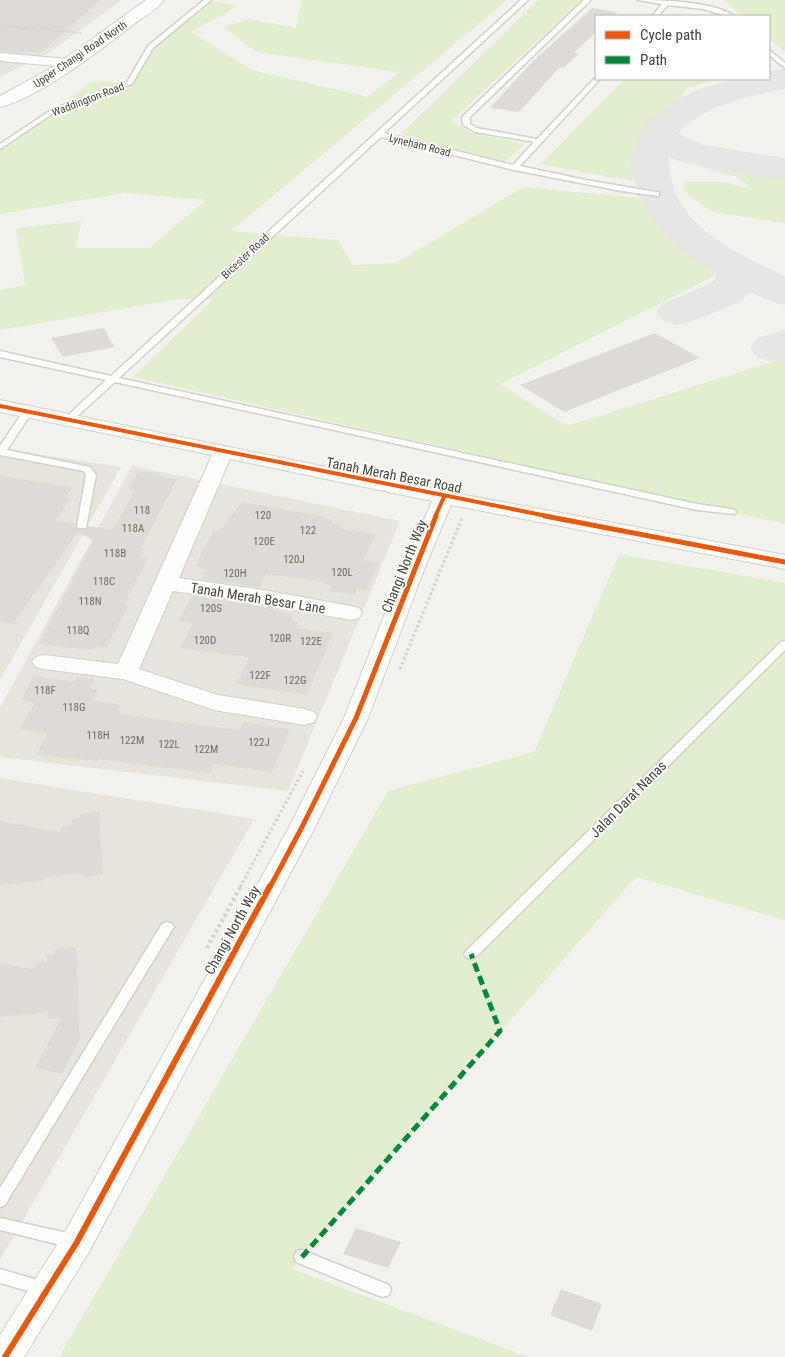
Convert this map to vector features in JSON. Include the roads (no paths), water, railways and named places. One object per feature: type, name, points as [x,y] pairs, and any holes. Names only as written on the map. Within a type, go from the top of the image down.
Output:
[{"type":"street","name":"Upper Changi Road North","points":[[0,102],[29,88],[144,0]]},
{"type":"street","name":"Upper Changi Road North","points":[[0,93],[62,63],[156,0]]},
{"type":"street","points":[[0,57],[62,63]]},
{"type":"street","name":"Tanah Merah Besar Road","points":[[0,406],[444,497],[785,562]]},
{"type":"street","points":[[126,672],[223,453]]},
{"type":"street","name":"Changi North Way","points":[[5,1357],[76,1242],[301,829],[356,718],[411,575],[444,497]]},
{"type":"street","name":"Tanah Merah Besar Lane","points":[[166,583],[263,597],[351,613]]},
{"type":"street","points":[[44,662],[126,672],[214,702],[305,717]]},
{"type":"lane","name":"Waddington Road","points":[[0,147],[54,111],[130,83],[150,46],[208,0]]},
{"type":"lane","name":"Lyneham Road","points":[[379,134],[526,0]]},
{"type":"lane","points":[[539,141],[475,130],[465,122],[466,117],[588,0]]},
{"type":"lane","points":[[641,0],[712,10],[730,15]]},
{"type":"lane","points":[[712,10],[713,1]]},
{"type":"lane","points":[[656,15],[666,4]]},
{"type":"lane","points":[[770,53],[785,66]]},
{"type":"lane","points":[[514,168],[596,80]]},
{"type":"lane","name":"Lyneham Road","points":[[379,134],[514,168],[604,187],[656,194]]},
{"type":"lane","name":"Bicester Road","points":[[69,419],[379,134]]},
{"type":"lane","points":[[0,354],[697,507],[731,512]]},
{"type":"lane","points":[[28,411],[1,452],[87,469],[91,476],[82,526]]},
{"type":"lane","name":"Jalan Darat Nanas","points":[[470,954],[785,644]]},
{"type":"lane","points":[[0,1201],[167,927]]},
{"type":"lane","points":[[0,1224],[76,1242]]},
{"type":"lane","points":[[302,1256],[383,1290]]},
{"type":"lane","points":[[0,1276],[47,1290]]}]
